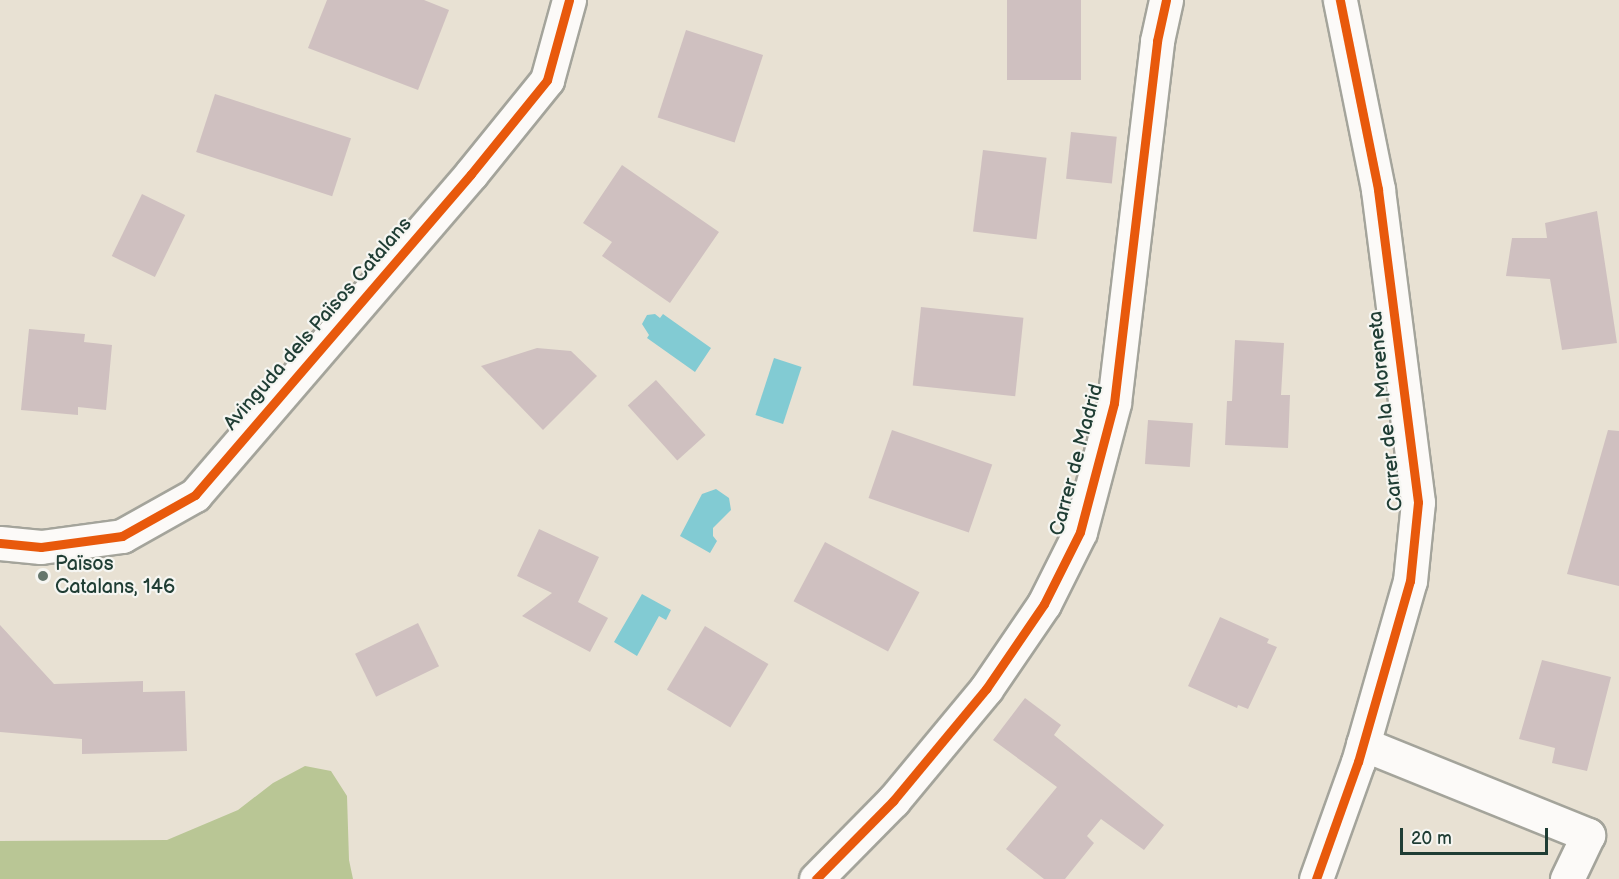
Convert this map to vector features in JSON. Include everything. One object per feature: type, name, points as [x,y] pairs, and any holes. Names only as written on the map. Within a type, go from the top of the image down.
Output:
[{"type":"street","name":"Avinguda dels Països Catalans","points":[[0,543],[41,547],[122,536],[195,495],[471,174],[547,80],[569,0]]},
{"type":"street","name":"Carrer de Madrid","points":[[816,879],[893,801],[986,689],[1044,604],[1080,532],[1114,403],[1157,41],[1166,0]]},
{"type":"street","name":"Carrer de la Moreneta","points":[[1316,879],[1363,744],[1410,581],[1418,502],[1378,189],[1340,0]]},
{"type":"street","points":[[1363,744],[1588,835],[1567,879]]},
{"type":"green space","points":[[305,766],[331,771],[347,796],[349,860],[353,879],[0,879],[0,841],[167,840],[238,810],[273,783]]},
{"type":"water","points":[[655,314],[660,318],[663,314],[711,348],[695,372],[647,338],[649,335],[642,324],[647,315]]},
{"type":"water","points":[[774,358],[802,367],[783,424],[755,415]]},
{"type":"water","points":[[716,489],[729,498],[731,510],[713,528],[713,536],[717,541],[710,553],[680,536],[702,494]]},
{"type":"water","points":[[642,594],[671,610],[666,620],[659,616],[637,656],[614,642]]},
{"type":"building","points":[[327,0],[424,0],[449,10],[418,90],[308,48]]},
{"type":"building","points":[[1007,0],[1081,0],[1081,80],[1007,80]]},
{"type":"building","points":[[686,30],[763,55],[735,143],[658,117]]},
{"type":"building","points":[[215,94],[351,138],[332,196],[196,152]]},
{"type":"building","points":[[1071,132],[1117,137],[1112,184],[1066,179]]},
{"type":"building","points":[[983,150],[1047,158],[1037,239],[973,231]]},
{"type":"building","points":[[622,165],[719,232],[670,303],[602,256],[612,242],[583,223]]},
{"type":"building","points":[[142,194],[185,215],[155,277],[112,256]]},
{"type":"building","points":[[1597,211],[1617,343],[1562,350],[1550,279],[1506,276],[1512,238],[1547,238],[1545,223]]},
{"type":"building","points":[[921,307],[1023,318],[1015,396],[913,386]]},
{"type":"building","points":[[29,329],[85,334],[84,342],[112,345],[106,410],[78,407],[78,415],[21,410]]},
{"type":"building","points":[[1235,340],[1284,343],[1281,395],[1290,395],[1288,448],[1225,445],[1227,401],[1232,401]]},
{"type":"building","points":[[537,348],[571,351],[597,376],[543,430],[481,366]]},
{"type":"building","points":[[656,380],[706,435],[677,460],[628,405]]},
{"type":"building","points":[[1148,420],[1193,423],[1190,467],[1145,464]]},
{"type":"building","points":[[892,430],[992,465],[969,533],[869,498]]},
{"type":"building","points":[[1608,430],[1619,431],[1619,586],[1567,574]]},
{"type":"building","points":[[539,529],[599,557],[578,602],[608,618],[590,652],[522,616],[552,593],[517,576]]},
{"type":"building","points":[[825,542],[919,592],[888,651],[794,601]]},
{"type":"building","points":[[1220,617],[1269,639],[1267,643],[1277,647],[1248,709],[1238,705],[1237,708],[1188,686]]},
{"type":"building","points":[[418,623],[439,666],[376,697],[355,654]]},
{"type":"building","points":[[0,625],[54,684],[143,681],[143,692],[185,691],[187,751],[82,754],[82,739],[0,732]]},
{"type":"building","points":[[705,626],[768,664],[730,728],[667,689]]},
{"type":"building","points":[[1542,660],[1611,677],[1587,771],[1552,763],[1555,748],[1519,739]]},
{"type":"building","points":[[1025,698],[1061,725],[1054,735],[1164,825],[1144,850],[1101,819],[1087,836],[1094,843],[1065,879],[1044,879],[1006,849],[1057,787],[993,740]]},
{"type":"cycle path","points":[[0,543],[41,547],[122,536],[195,495],[471,174],[547,80],[569,0]]},
{"type":"cycle path","points":[[816,879],[893,801],[986,689],[1044,604],[1080,532],[1114,403],[1157,41],[1166,0]]},
{"type":"cycle path","points":[[1316,879],[1358,762],[1410,581],[1418,502],[1378,189],[1340,0]]},
{"type":"place","name":"Països Catalans, 146","points":[[43,576]]}]
